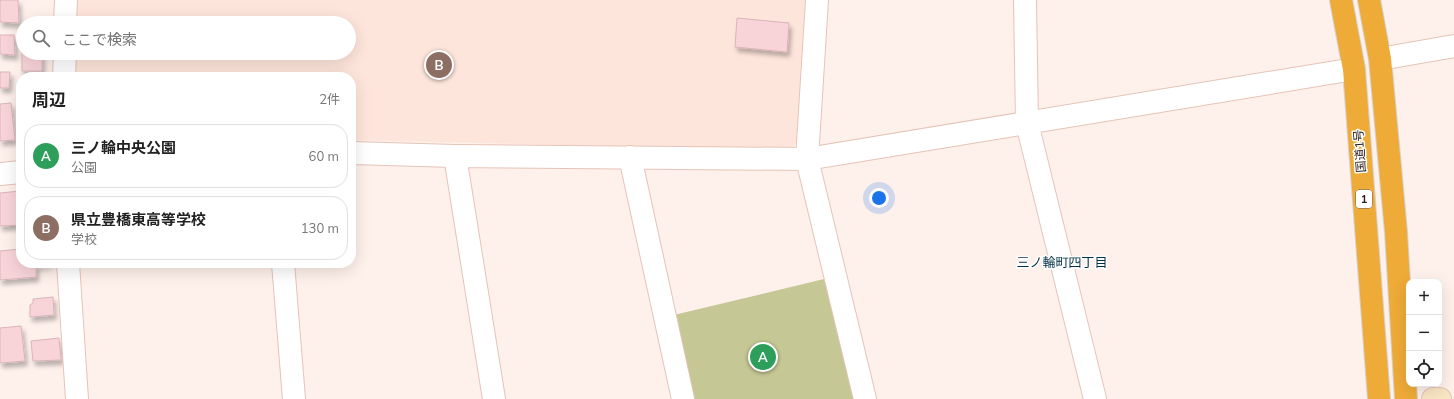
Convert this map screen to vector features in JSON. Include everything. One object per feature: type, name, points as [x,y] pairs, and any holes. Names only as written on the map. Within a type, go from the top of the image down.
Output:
[{"type":"highway","name":"国道1号","points":[[1341,0],[1354,69],[1379,399]]},
{"type":"highway","points":[[1369,0],[1380,59],[1396,232],[1406,399]]},
{"type":"street","points":[[65,16],[66,0]]},
{"type":"street","points":[[817,0],[807,159],[865,399]]},
{"type":"street","points":[[1025,0],[1027,123],[1095,399]]},
{"type":"street","points":[[1380,59],[1454,46]]},
{"type":"street","points":[[64,60],[64,72]]},
{"type":"street","points":[[356,153],[455,156],[807,159],[1354,69]]},
{"type":"street","points":[[455,156],[494,399]]},
{"type":"street","points":[[630,157],[683,399]]},
{"type":"street","points":[[0,174],[16,172]]},
{"type":"street","points":[[68,268],[78,399]]},
{"type":"street","points":[[283,268],[294,399]]},
{"type":"street","points":[[1433,399],[1440,399]]},
{"type":"shaded area","points":[[76,0],[808,0],[798,142],[791,148],[782,150],[356,140],[356,72],[74,72],[75,60],[356,60],[356,16],[75,16]]},
{"type":"green space","points":[[824,279],[855,399],[690,399],[674,315]]},
{"type":"building","points":[[0,0],[18,0],[19,16],[16,16],[16,23],[0,22]]},
{"type":"building","points":[[737,18],[789,23],[787,52],[735,47]]},
{"type":"building","points":[[0,35],[14,35],[15,55],[0,54]]},
{"type":"building","points":[[22,60],[42,60],[42,71],[22,71]]},
{"type":"building","points":[[0,72],[10,72],[9,88],[0,88]]},
{"type":"building","points":[[11,103],[15,140],[0,141],[0,104]]},
{"type":"building","points":[[16,191],[16,225],[0,226],[0,193]]},
{"type":"building","points":[[16,249],[16,268],[36,268],[36,277],[0,280],[0,251]]},
{"type":"building","points":[[53,297],[54,315],[30,317],[30,305],[33,303],[33,299]]},
{"type":"building","points":[[21,326],[25,361],[0,363],[0,328]]},
{"type":"building","points":[[59,338],[61,360],[33,361],[31,341]]},
{"type":"place","name":"県立豊橋東高等学校","points":[[439,65]]},
{"type":"place","name":"三ノ輪中央公園","points":[[763,357]]},
{"type":"district","name":"三ノ輪町四丁目","points":[[1062,262]]}]
